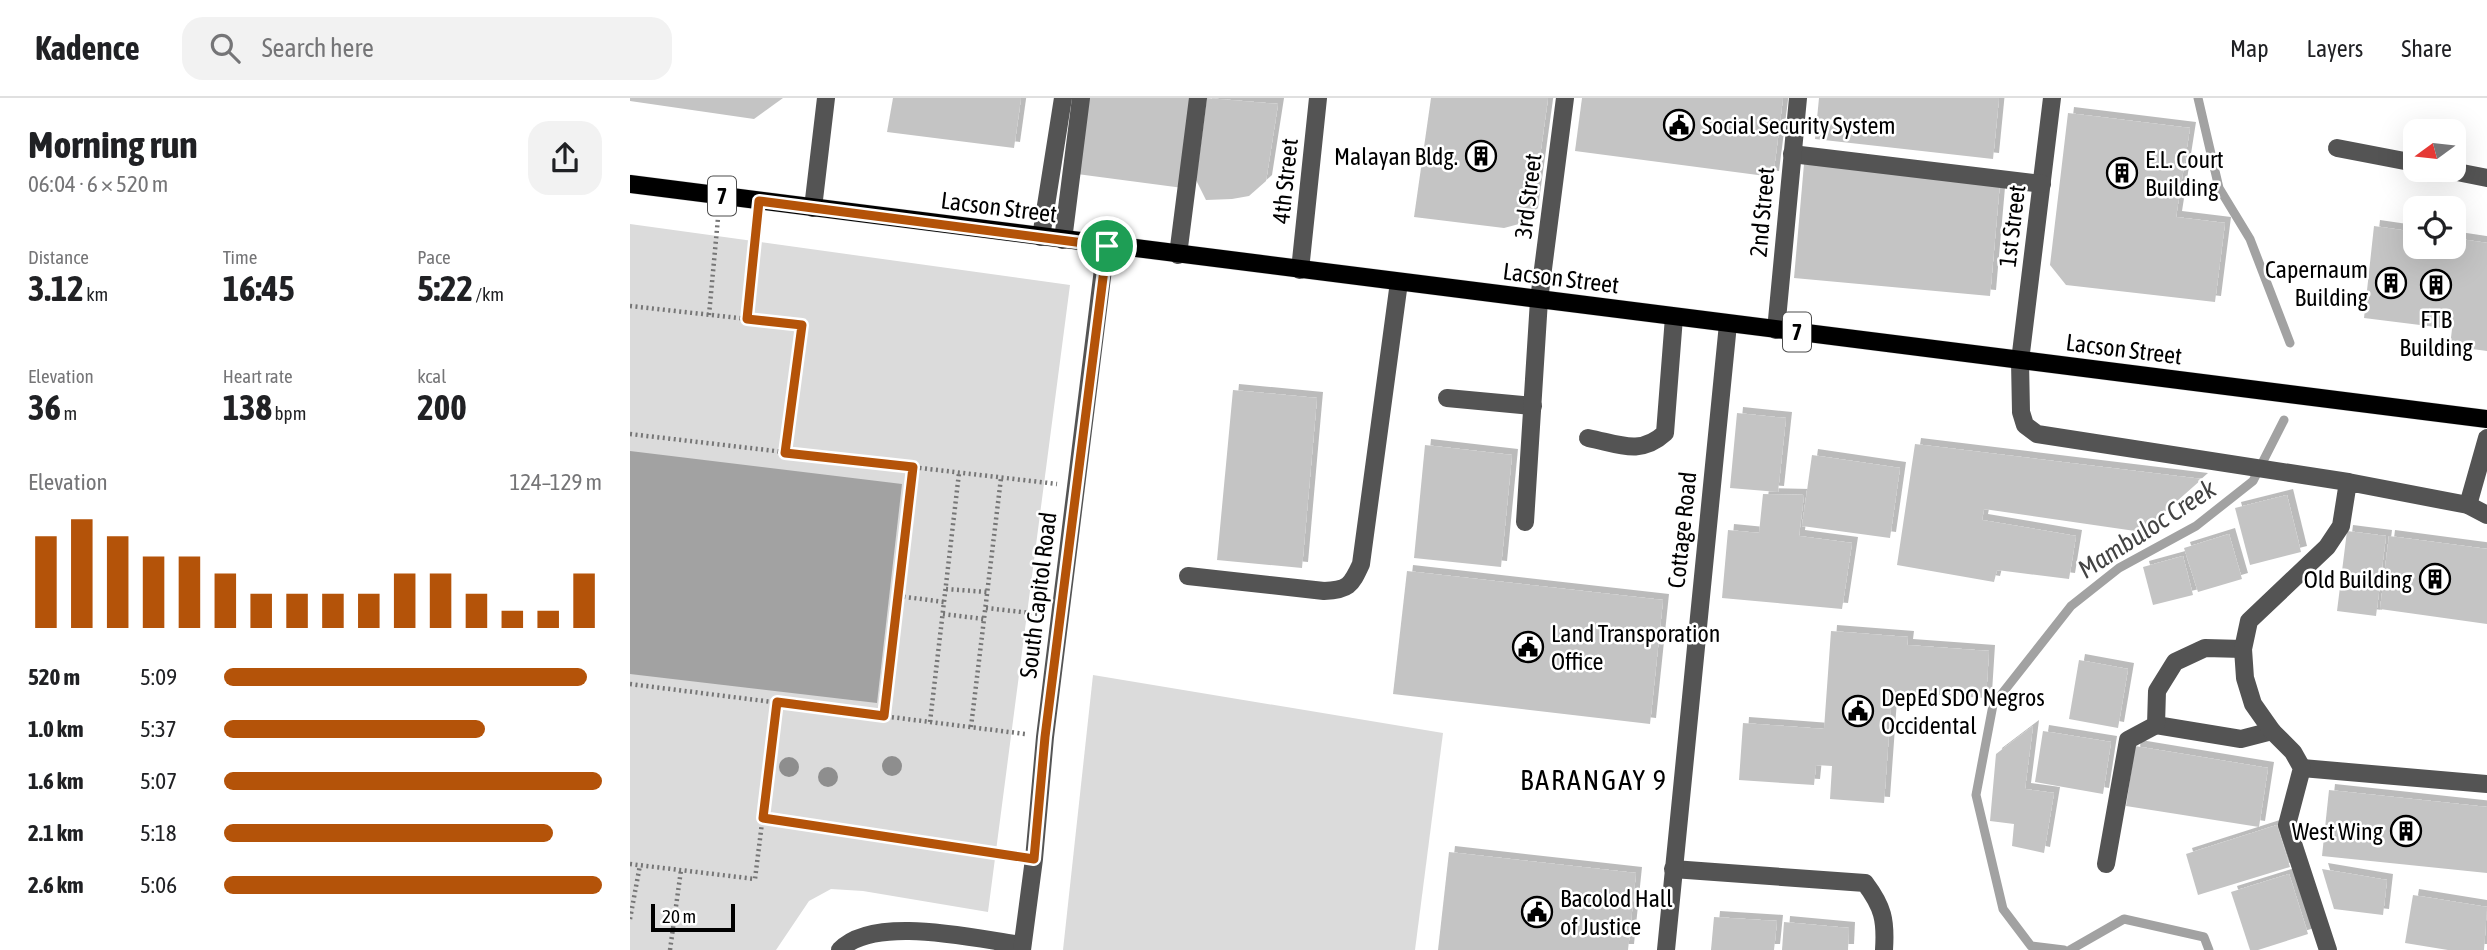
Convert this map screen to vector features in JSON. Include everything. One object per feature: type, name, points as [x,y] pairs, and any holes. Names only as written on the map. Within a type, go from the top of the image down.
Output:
[{"type":"main road","name":"Lacson Street","points":[[630,184],[2487,419]]},
{"type":"street","points":[[813,208],[826,98]]},
{"type":"street","points":[[1041,237],[1063,98]]},
{"type":"street","points":[[1063,240],[1082,98]]},
{"type":"street","points":[[1178,255],[1198,98]]},
{"type":"street","name":"4th Street","points":[[1300,270],[1318,98]]},
{"type":"street","name":"3rd Street","points":[[1525,522],[1539,300],[1565,98]]},
{"type":"street","name":"2nd Street","points":[[1776,330],[1798,98]]},
{"type":"street","name":"1st Street","points":[[2052,98],[2020,360],[2021,412],[2025,425],[2037,434],[2348,482],[2469,505],[2487,515]]},
{"type":"street","points":[[2337,148],[2403,161]]},
{"type":"street","points":[[1792,154],[2042,184]]},
{"type":"street","points":[[2466,174],[2487,178]]},
{"type":"street","name":"South Capitol Road","points":[[1022,948],[1034,859],[1045,737],[1107,246]]},
{"type":"street","points":[[1188,576],[1324,591],[1342,590],[1353,582],[1361,564],[1399,282]]},
{"type":"street","points":[[1588,438],[1638,448],[1654,443],[1665,433],[1674,317]]},
{"type":"street","name":"Cottage Road","points":[[1666,950],[1728,324]]},
{"type":"street","points":[[1447,398],[1533,405]]},
{"type":"street","points":[[2469,505],[2487,438]]},
{"type":"street","points":[[2328,950],[2287,825],[2302,768],[2253,704],[2245,678],[2243,649],[2249,621],[2328,547],[2341,526],[2348,482]]},
{"type":"street","points":[[2156,725],[2157,691],[2175,662],[2205,648],[2243,649]]},
{"type":"street","points":[[2106,864],[2128,740],[2156,725],[2241,739],[2272,731]]},
{"type":"street","points":[[2302,768],[2487,784]]},
{"type":"street","points":[[1673,869],[1865,883],[1879,902],[1885,933],[1884,950]]},
{"type":"street","points":[[840,950],[845,944],[872,933],[898,929],[1022,948]]},
{"type":"path","points":[[709,315],[720,196]]},
{"type":"path","points":[[747,319],[759,201]]},
{"type":"path","points":[[630,306],[802,325],[785,453]]},
{"type":"path","points":[[630,435],[1076,487]]},
{"type":"path","points":[[884,716],[913,467]]},
{"type":"path","points":[[930,722],[959,473]]},
{"type":"path","points":[[971,727],[1001,478]]},
{"type":"path","points":[[946,589],[987,592]]},
{"type":"path","points":[[898,596],[944,602]]},
{"type":"path","points":[[986,607],[1062,615]]},
{"type":"path","points":[[943,614],[984,619]]},
{"type":"path","points":[[630,684],[1045,737]]},
{"type":"path","points":[[630,864],[755,879],[777,702]]},
{"type":"path","points":[[763,818],[1034,859]]},
{"type":"path","points":[[630,919],[640,865]]},
{"type":"path","points":[[670,950],[681,870]]},
{"type":"shaded area","points":[[630,224],[1070,285],[988,912],[863,891],[831,889],[809,901],[776,950],[630,950]]},
{"type":"shaded area","points":[[630,451],[902,484],[877,703],[630,674]]},
{"type":"shaded area","points":[[1093,675],[1443,733],[1415,950],[1063,950]]},
{"type":"building","points":[[630,98],[783,98],[754,119],[630,101]]},
{"type":"building","points":[[893,98],[1021,98],[1014,148],[887,132]]},
{"type":"building","points":[[1087,98],[1194,98],[1183,188],[1077,174]]},
{"type":"building","points":[[1207,98],[1278,104],[1266,181],[1249,196],[1206,200],[1196,180]]},
{"type":"building","name":"Malayan Bldg.","points":[[1431,98],[1548,98],[1532,214],[1519,224],[1504,228],[1414,217]]},
{"type":"building","name":"Social Security System","points":[[1582,98],[1783,98],[1773,177],[1575,151]]},
{"type":"building","points":[[1819,98],[1999,98],[1993,159],[1815,139]]},
{"type":"building","name":"E.L. Court Building","points":[[2068,113],[2190,128],[2176,217],[2225,223],[2215,302],[2066,285],[2050,265]]},
{"type":"building","points":[[1804,164],[2000,182],[1990,296],[1794,278]]},
{"type":"building","points":[[2374,226],[2403,230],[2403,259],[2466,259],[2466,240],[2487,243],[2487,351],[2450,346],[2452,329],[2364,318]]},
{"type":"building","points":[[1233,390],[1317,398],[1302,568],[1217,560]]},
{"type":"building","points":[[1737,413],[1786,418],[1778,492],[1730,488]]},
{"type":"building","points":[[1915,444],[2202,479],[2142,532],[1984,509],[1982,520],[2076,536],[2069,579],[1997,570],[1994,582],[1897,565]]},
{"type":"building","points":[[1425,445],[1512,455],[1501,567],[1414,558]]},
{"type":"building","points":[[1812,455],[1900,468],[1890,538],[1802,526]]},
{"type":"building","points":[[1763,494],[1804,495],[1799,536],[1852,543],[1842,609],[1722,598],[1728,530],[1759,533]]},
{"type":"building","points":[[2287,495],[2301,552],[2250,565],[2235,508]]},
{"type":"building","points":[[2347,531],[2386,536],[2376,616],[2337,611]]},
{"type":"building","points":[[2229,534],[2242,579],[2198,592],[2184,548]]},
{"type":"building","name":"Old Building","points":[[2389,536],[2487,549],[2487,624],[2380,609]]},
{"type":"building","points":[[2183,556],[2193,595],[2153,605],[2143,567]]},
{"type":"building","name":"Land Transporation Office","points":[[1407,571],[1663,600],[1650,724],[1393,694]]},
{"type":"building","name":"DepEd SDO Negros Occidental","points":[[1831,631],[1908,637],[1907,645],[1989,651],[1986,698],[1892,692],[1884,803],[1830,799],[1832,766],[1816,765],[1814,785],[1739,780],[1743,723],[1824,729]]},
{"type":"building","points":[[2079,660],[2128,669],[2118,728],[2069,719]]},
{"type":"building","points":[[2033,726],[2025,789],[2054,793],[2044,853],[2012,846],[2014,824],[1990,821],[1996,754]]},
{"type":"building","points":[[2043,731],[2111,742],[2103,794],[2035,782]]},
{"type":"building","points":[[2135,746],[2268,768],[2259,827],[2126,806]]},
{"type":"building","name":"West Wing","points":[[2329,790],[2487,807],[2487,873],[2322,856]]},
{"type":"building","points":[[2277,825],[2290,867],[2198,895],[2186,854]]},
{"type":"building","name":"Bacolod Hall of Justice","points":[[1449,852],[1636,873],[1628,950],[1438,950]]},
{"type":"building","points":[[2322,869],[2387,880],[2383,915],[2334,909]]},
{"type":"building","points":[[2289,874],[2308,934],[2258,950],[2250,950],[2231,892]]},
{"type":"building","points":[[2413,895],[2487,907],[2484,950],[2448,950],[2405,943]]},
{"type":"building","points":[[1714,917],[1777,921],[1774,950],[1711,950]]},
{"type":"building","points":[[1784,922],[1849,928],[1848,950],[1782,950]]},
{"type":"waterway","name":"Mambuloc Creek","points":[[2198,98],[2219,188],[2250,239],[2290,343]]},
{"type":"waterway","name":"Mambuloc Creek","points":[[2064,950],[2031,946],[2003,909],[1976,795],[1993,705],[2071,606],[2119,568],[2196,526],[2253,481],[2284,420]]},
{"type":"waterway","name":"Mambuloc Creek","points":[[2070,950],[2124,919],[2204,937],[2209,950]]},
{"type":"place","name":"Social Security System","points":[[1679,125]]},
{"type":"place","name":"Malayan Bldg.","points":[[1481,156]]},
{"type":"place","name":"E.L. Court Building","points":[[2122,173]]},
{"type":"place","name":"Capernaum Building","points":[[2391,283]]},
{"type":"place","name":"FTB Building","points":[[2436,285]]},
{"type":"place","name":"Old Building","points":[[2435,579]]},
{"type":"place","name":"Land Transporation Office","points":[[1528,647]]},
{"type":"place","name":"DepEd SDO Negros Occidental","points":[[1858,711]]},
{"type":"place","name":"West Wing","points":[[2406,831]]},
{"type":"place","name":"Bacolod Hall of Justice","points":[[1537,912]]},
{"type":"district","name":"BARANGAY 9","points":[[1594,780]]},
{"type":"route","points":[[759,201],[1107,246],[1045,737],[1034,859],[763,818],[777,702],[884,716],[913,467],[785,453],[802,325],[747,319],[759,201]]}]
